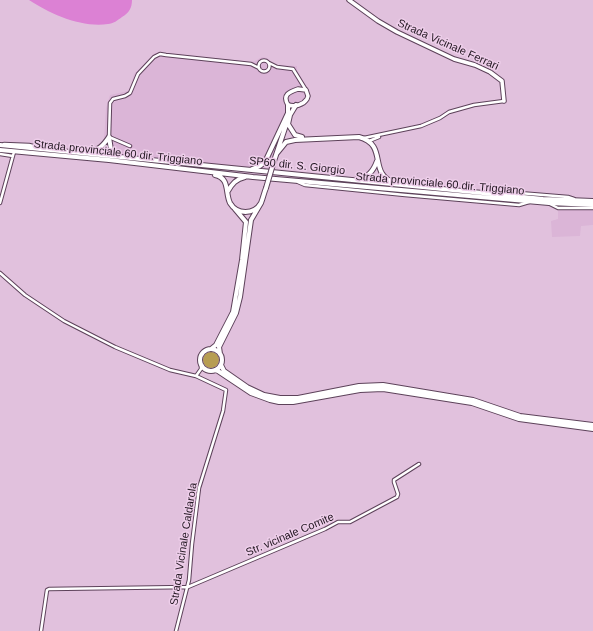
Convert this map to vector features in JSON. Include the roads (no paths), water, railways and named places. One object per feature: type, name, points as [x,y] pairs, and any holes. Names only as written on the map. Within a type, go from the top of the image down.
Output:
[{"type":"main road","points":[[285,128],[288,105]]},
{"type":"main road","points":[[296,105],[285,128],[261,203],[251,220],[240,298],[236,313],[219,347],[222,361],[221,365],[224,371],[247,387],[264,395],[280,398],[298,398],[359,386],[383,385],[466,398],[520,416],[593,425]]},
{"type":"main road","points":[[243,170],[258,168],[265,162],[288,113]]},
{"type":"main road","points":[[288,120],[289,127],[295,135],[313,138]]},
{"type":"main road","points":[[68,152],[93,151],[104,145],[109,137]]},
{"type":"main road","points":[[109,137],[110,146],[113,152],[117,155],[143,160]]},
{"type":"main road","points":[[277,153],[286,142],[295,140],[313,138],[363,138],[374,146],[381,172],[384,177],[393,182],[405,185]]},
{"type":"main road","name":"SP60 dir. S. Giorgio","points":[[0,144],[143,160],[511,196],[593,201]]},
{"type":"main road","name":"Strada provinciale 60 dir. Triggiano","points":[[0,150],[14,154],[109,160],[253,177],[531,202],[593,205]]},
{"type":"main road","points":[[352,180],[362,178],[371,173],[378,159]]},
{"type":"main road","points":[[185,169],[219,176],[226,184],[229,201],[246,222],[237,297],[233,312],[216,345],[211,349],[207,349],[201,354],[200,361],[202,370],[218,371],[251,393],[275,401],[293,402],[360,390],[383,388],[472,403],[519,420],[593,429]]},
{"type":"main road","points":[[228,192],[237,180],[253,177]]},
{"type":"main road","points":[[235,209],[248,212],[256,208],[261,203]]},
{"type":"main road","points":[[211,349],[214,349],[220,354]]},
{"type":"main road","points":[[215,370],[221,365]]},
{"type":"street","name":"Strada Vicinale Ferrari","points":[[349,0],[378,21],[397,32],[454,59],[475,65],[495,75],[502,81],[504,101]]},
{"type":"street","points":[[130,146],[109,137],[111,101],[128,94],[134,86],[138,74],[157,55],[251,64],[263,71],[277,67]]},
{"type":"street","points":[[251,64],[265,60],[277,67],[293,69],[308,93],[308,99],[303,103],[288,105],[285,98],[290,91],[298,88],[306,90]]},
{"type":"street","points":[[259,68],[261,61]]},
{"type":"street","points":[[269,63],[269,69]]},
{"type":"street","points":[[298,88],[300,84],[299,79]]},
{"type":"street","points":[[369,141],[381,135],[421,126],[440,118],[449,112],[504,101]]},
{"type":"street","points":[[363,138],[374,138]]},
{"type":"street","points":[[374,138],[374,146]]},
{"type":"street","points":[[0,154],[14,154],[0,203]]},
{"type":"street","points":[[549,203],[558,208],[593,208]]},
{"type":"street","points":[[0,273],[25,295],[64,322],[115,347],[170,370],[196,376],[202,370]]},
{"type":"street","name":"Strada Vicinale Caldarola","points":[[176,631],[188,587],[198,496],[210,452],[224,412],[226,390],[196,376]]},
{"type":"street","name":"Str. vicinale Comite","points":[[188,587],[325,529],[338,522],[350,522],[397,497],[398,494],[394,480],[419,464]]},
{"type":"street","points":[[41,631],[47,590],[49,589],[188,587]]}]
